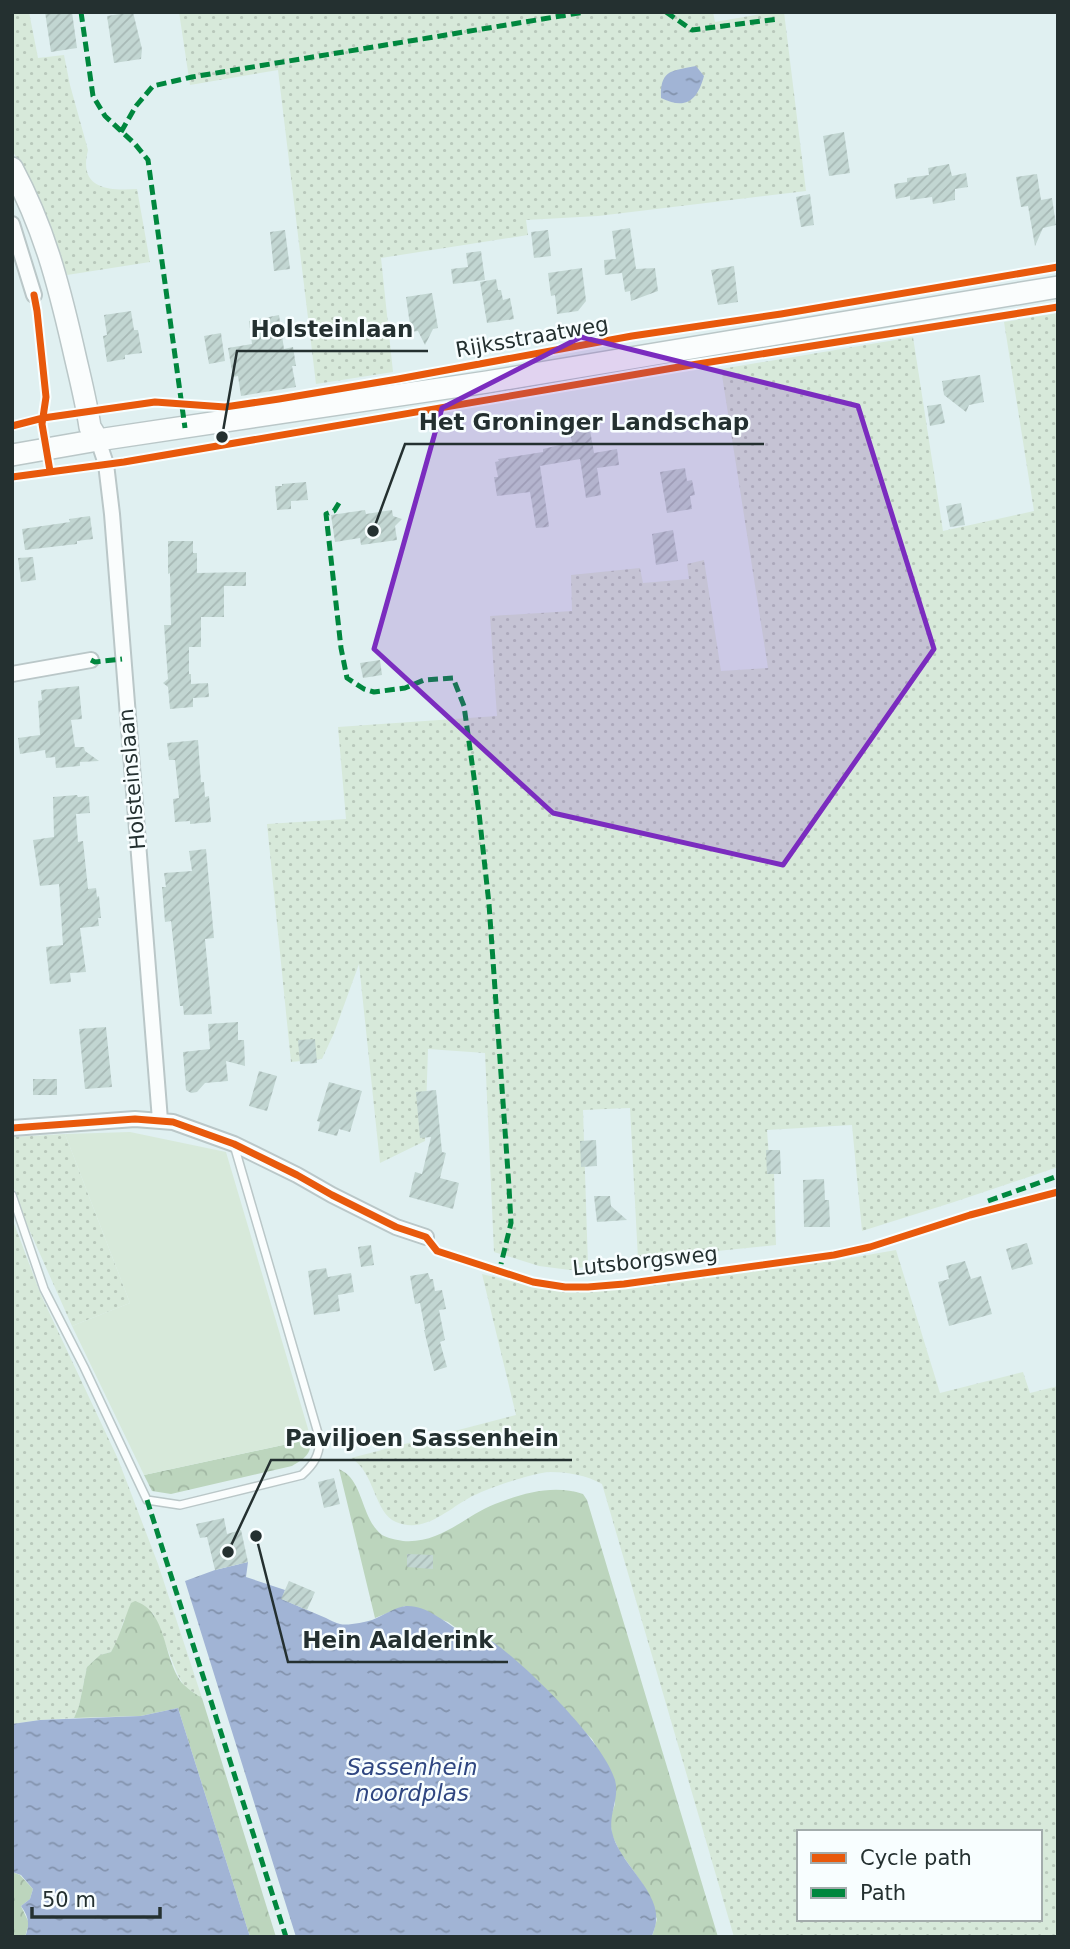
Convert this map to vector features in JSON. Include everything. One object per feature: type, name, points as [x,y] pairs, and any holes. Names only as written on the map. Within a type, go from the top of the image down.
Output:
[{"type":"main road","points":[[12,168],[50,256],[60,289],[90,427],[98,440]]},
{"type":"main road","name":"Rijksstraatweg","points":[[12,456],[98,440],[487,383],[1058,287]]},
{"type":"street","points":[[12,224],[34,295]]},
{"type":"street","name":"Holsteinslaan","points":[[98,440],[106,464],[112,514],[160,1120]]},
{"type":"street","points":[[12,674],[91,660]]},
{"type":"street","points":[[12,1128],[110,1120],[173,1122],[234,1144],[396,1227],[426,1237]]},
{"type":"lane","points":[[12,1195],[44,1289],[147,1500],[180,1505],[302,1475],[314,1464],[319,1453],[320,1440],[234,1144]]},
{"type":"highlighted area","points":[[581,337],[858,406],[934,649],[783,865],[553,813],[374,649],[442,408]]},
{"type":"green space","points":[[12,12],[29,12],[38,58],[64,55],[88,150],[87,173],[91,180],[106,188],[137,189],[150,262],[67,275],[52,229],[33,186],[12,150]]},
{"type":"green space","points":[[179,12],[713,12],[715,22],[784,12],[806,191],[598,216],[526,220],[528,235],[381,258],[393,372],[316,384],[278,70],[190,85]]},
{"type":"green space","points":[[1058,313],[1058,1167],[862,1231],[852,1125],[767,1130],[770,1171],[774,1172],[776,1245],[638,1259],[630,1108],[583,1110],[588,1266],[570,1270],[539,1266],[494,1252],[485,1053],[428,1049],[425,1141],[380,1163],[359,964],[322,1059],[291,1062],[267,824],[346,819],[338,727],[497,716],[490,616],[572,611],[571,575],[640,568],[643,583],[689,579],[687,564],[704,560],[721,671],[768,668],[721,369],[913,337],[943,531],[1034,511],[1004,322]]},
{"type":"green space","points":[[130,1132],[226,1152],[311,1439],[144,1475],[72,1326],[130,1303],[65,1134]]},
{"type":"green space","points":[[65,1134],[130,1303],[72,1326],[28,1227],[12,1183],[12,1137]]},
{"type":"green space","points":[[12,1218],[41,1295],[118,1459],[158,1564],[202,1698],[184,1686],[153,1613],[124,1619],[118,1640],[111,1652],[100,1655],[87,1667],[74,1718],[12,1724]]},
{"type":"green space","points":[[896,1250],[940,1393],[1023,1372],[1030,1393],[1058,1386],[1058,1937],[734,1937],[602,1484],[577,1475],[542,1473],[476,1494],[435,1519],[416,1525],[396,1522],[383,1510],[365,1473],[351,1458],[516,1415],[482,1274],[531,1286],[593,1290],[833,1261]]},
{"type":"green space","points":[[311,1439],[306,1456],[292,1466],[171,1494],[152,1491],[144,1475]]},
{"type":"green space","points":[[339,1469],[353,1482],[376,1529],[384,1536],[403,1541],[416,1541],[440,1534],[483,1509],[516,1496],[550,1490],[583,1494],[718,1937],[652,1937],[657,1919],[642,1883],[620,1852],[612,1835],[610,1819],[615,1804],[615,1782],[592,1739],[490,1640],[459,1630],[448,1622],[405,1606],[375,1618]]},
{"type":"green space","points":[[135,1601],[154,1615],[177,1675],[186,1687],[202,1698],[276,1937],[250,1937],[178,1708],[141,1716],[74,1718],[87,1667],[100,1655],[111,1652],[131,1603]]},
{"type":"green space","points":[[12,1872],[20,1875],[33,1889],[30,1899],[21,1906],[29,1923],[25,1937],[12,1937]]},
{"type":"water","points":[[696,66],[704,76],[694,97],[684,103],[661,98],[665,76]]},
{"type":"water","name":"Sassenhein noordplas","points":[[248,1562],[246,1577],[285,1590],[282,1599],[337,1623],[356,1624],[402,1607],[413,1606],[434,1614],[458,1630],[489,1640],[524,1668],[562,1705],[608,1764],[616,1787],[611,1819],[612,1832],[622,1854],[652,1899],[656,1921],[652,1937],[296,1937],[185,1581]]},
{"type":"water","points":[[178,1708],[250,1937],[25,1937],[28,1921],[21,1906],[30,1899],[33,1889],[21,1875],[12,1872],[12,1724],[40,1720],[141,1716]]},
{"type":"building","points":[[45,12],[72,12],[77,48],[51,52]]},
{"type":"building","points":[[133,12],[142,49],[141,59],[114,63],[107,16]]},
{"type":"building","points":[[844,132],[850,173],[829,176],[823,136]]},
{"type":"building","points":[[949,164],[952,176],[966,173],[968,187],[955,189],[955,200],[933,204],[932,197],[910,200],[910,196],[896,199],[894,184],[907,182],[907,178],[929,175],[928,168]]},
{"type":"building","points":[[1037,174],[1041,200],[1052,198],[1056,225],[1043,228],[1035,246],[1028,206],[1021,207],[1016,177]]},
{"type":"building","points":[[810,194],[814,225],[801,227],[796,197]]},
{"type":"building","points":[[630,228],[636,269],[655,268],[658,291],[631,301],[630,291],[625,292],[622,273],[605,275],[604,260],[616,259],[612,231]]},
{"type":"building","points":[[285,230],[290,269],[274,271],[270,232]]},
{"type":"building","points":[[548,230],[551,256],[534,258],[531,232]]},
{"type":"building","points":[[481,251],[485,280],[453,284],[451,269],[468,267],[466,253]]},
{"type":"building","points":[[734,266],[738,302],[718,305],[711,270]]},
{"type":"building","points":[[582,268],[586,301],[578,311],[557,314],[555,295],[551,296],[548,273]]},
{"type":"building","points":[[496,279],[503,300],[510,298],[514,319],[487,323],[480,282]]},
{"type":"building","points":[[432,293],[438,328],[433,329],[425,345],[418,331],[411,332],[406,297]]},
{"type":"building","points":[[131,311],[142,353],[125,355],[125,359],[107,362],[103,336],[107,335],[104,315]]},
{"type":"building","points":[[279,315],[284,349],[293,347],[296,366],[292,366],[296,387],[241,396],[238,376],[233,377],[228,348],[252,344],[249,321]]},
{"type":"building","points":[[221,333],[225,361],[209,364],[204,336]]},
{"type":"building","points":[[980,375],[984,402],[969,405],[966,412],[944,395],[942,381]]},
{"type":"building","points":[[941,404],[945,423],[930,426],[927,406]]},
{"type":"building","points":[[590,430],[594,453],[617,449],[619,465],[597,468],[601,495],[586,498],[580,459],[540,466],[548,527],[536,528],[530,492],[497,496],[494,477],[498,477],[495,462],[499,461],[498,459],[543,452],[543,449],[572,442],[570,433]]},
{"type":"building","points":[[685,468],[687,481],[692,480],[695,495],[690,496],[692,509],[667,513],[660,472]]},
{"type":"building","points":[[306,482],[308,500],[291,501],[291,509],[277,510],[275,486]]},
{"type":"building","points":[[961,503],[965,525],[950,527],[946,506]]},
{"type":"building","points":[[365,510],[366,514],[392,510],[393,516],[402,519],[395,526],[397,540],[361,545],[360,538],[335,542],[331,515]]},
{"type":"building","points":[[90,516],[93,539],[77,541],[77,544],[25,550],[22,529],[70,522],[69,519]]},
{"type":"building","points":[[673,530],[678,561],[656,565],[652,534]]},
{"type":"building","points":[[168,541],[193,541],[193,553],[197,553],[197,573],[246,572],[246,586],[224,586],[224,617],[201,617],[201,647],[189,647],[191,684],[208,683],[209,697],[193,698],[193,707],[170,709],[168,687],[163,683],[168,679],[164,625],[171,625]]},
{"type":"building","points":[[33,557],[36,580],[21,582],[18,558]]},
{"type":"building","points":[[380,660],[382,675],[363,678],[360,663]]},
{"type":"building","points":[[79,686],[82,719],[71,720],[75,747],[84,747],[85,751],[99,761],[56,768],[55,757],[46,758],[45,750],[20,754],[18,738],[40,735],[38,701],[42,700],[41,690]]},
{"type":"building","points":[[198,740],[201,782],[204,782],[205,797],[209,796],[211,822],[175,822],[173,799],[179,798],[175,760],[169,760],[167,743]]},
{"type":"building","points":[[89,796],[90,813],[76,814],[78,842],[83,841],[88,889],[96,888],[101,918],[98,918],[99,926],[80,928],[86,972],[70,973],[71,982],[50,984],[46,947],[63,945],[59,884],[40,886],[33,840],[54,837],[53,797]]},
{"type":"building","points":[[206,849],[214,938],[205,939],[212,1014],[184,1015],[183,1006],[180,1006],[171,921],[165,922],[162,887],[166,887],[164,873],[192,871],[189,851]]},
{"type":"building","points":[[238,1022],[238,1040],[244,1040],[245,1066],[226,1061],[228,1081],[205,1083],[197,1092],[186,1090],[183,1052],[210,1049],[208,1024]]},
{"type":"building","points":[[106,1027],[112,1087],[85,1089],[79,1029]]},
{"type":"building","points":[[315,1039],[317,1063],[300,1064],[298,1040]]},
{"type":"building","points":[[259,1071],[277,1076],[267,1111],[249,1106]]},
{"type":"building","points":[[33,1079],[57,1079],[57,1095],[33,1095]]},
{"type":"building","points":[[329,1082],[362,1091],[350,1132],[339,1129],[337,1136],[318,1131],[320,1122],[317,1121]]},
{"type":"building","points":[[436,1090],[442,1152],[446,1153],[440,1178],[459,1183],[453,1209],[409,1197],[415,1172],[422,1174],[431,1137],[420,1138],[416,1092]]},
{"type":"building","points":[[596,1140],[597,1166],[581,1167],[580,1141]]},
{"type":"building","points":[[766,1150],[780,1150],[781,1174],[767,1174]]},
{"type":"building","points":[[824,1179],[825,1200],[829,1200],[830,1227],[804,1227],[803,1180]]},
{"type":"building","points":[[594,1196],[610,1196],[611,1206],[627,1220],[597,1222]]},
{"type":"building","points":[[1027,1243],[1033,1264],[1012,1270],[1006,1249]]},
{"type":"building","points":[[371,1245],[374,1265],[361,1267],[358,1247]]},
{"type":"building","points":[[965,1261],[971,1279],[981,1276],[992,1314],[949,1326],[938,1282],[949,1279],[946,1266]]},
{"type":"building","points":[[326,1268],[328,1277],[351,1273],[354,1292],[338,1295],[340,1311],[314,1315],[308,1271]]},
{"type":"building","points":[[428,1273],[430,1279],[433,1279],[435,1291],[442,1290],[446,1309],[439,1310],[445,1340],[440,1342],[447,1367],[434,1371],[420,1303],[415,1304],[410,1276]]},
{"type":"building","points":[[334,1478],[340,1504],[324,1508],[318,1482]]},
{"type":"building","points":[[224,1518],[227,1534],[241,1530],[248,1562],[215,1570],[207,1537],[200,1538],[196,1524]]},
{"type":"building","points":[[407,1554],[433,1555],[433,1569],[407,1567]]},
{"type":"building","points":[[289,1581],[315,1592],[307,1610],[281,1599]]},
{"type":"marked path","points":[[81,12],[93,96],[105,116],[148,160],[185,428]]},
{"type":"marked path","points":[[121,132],[136,106],[153,86],[192,77],[585,12]]},
{"type":"marked path","points":[[666,12],[692,30],[778,19]]},
{"type":"marked path","points":[[339,503],[334,511],[326,514],[341,648],[347,678],[374,692],[405,688],[424,680],[453,678],[464,706],[489,904],[509,1187],[511,1223],[501,1264]]},
{"type":"marked path","points":[[91,660],[95,662],[122,659]]},
{"type":"marked path","points":[[988,1201],[1058,1176]]},
{"type":"marked path","points":[[147,1500],[286,1937]]},
{"type":"cycle path","points":[[12,426],[43,418],[155,402],[225,407],[279,399],[632,336],[781,314],[1058,267]]},
{"type":"cycle path","points":[[34,295],[46,397],[42,424],[50,471]]},
{"type":"cycle path","points":[[12,477],[124,462],[679,367],[1058,307]]},
{"type":"cycle path","name":"Lutsborgsweg","points":[[12,1128],[135,1119],[173,1122],[234,1144],[396,1227],[426,1237],[437,1251],[533,1282],[565,1287],[624,1284],[834,1255],[1058,1192]]},
{"type":"place","name":"Holsteinlaan","points":[[222,437]]},
{"type":"place","name":"Het Groninger Landschap","points":[[373,531]]},
{"type":"place","name":"Hein Aalderink","points":[[256,1536]]},
{"type":"place","name":"Paviljoen Sassenhein","points":[[228,1552]]}]
